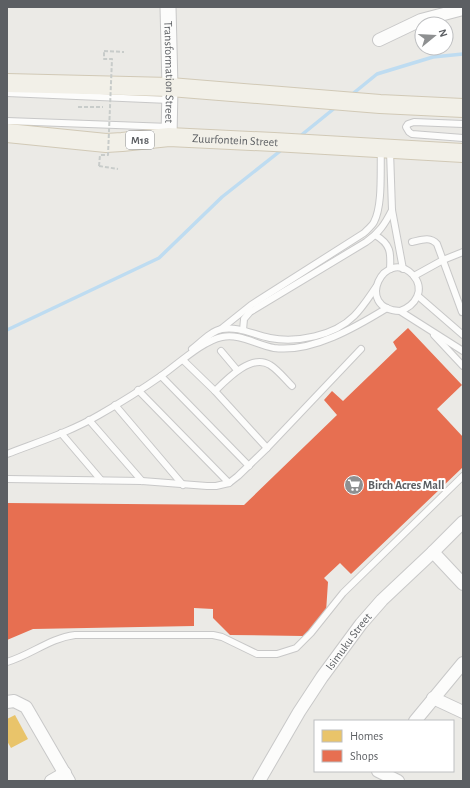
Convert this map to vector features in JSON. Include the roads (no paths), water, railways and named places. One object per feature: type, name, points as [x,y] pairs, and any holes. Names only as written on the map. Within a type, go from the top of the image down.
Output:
[{"type":"main road","points":[[7,83],[170,94],[291,97],[380,104],[463,108]]},
{"type":"main road","name":"Zuurfontein Street","points":[[7,133],[106,143],[122,142],[169,132],[274,142],[463,153]]},
{"type":"street","name":"Transformation Street","points":[[168,7],[170,94],[169,132]]},
{"type":"street","points":[[379,40],[422,20],[463,9]]},
{"type":"street","name":"Isimuku Street","points":[[259,781],[299,712],[322,677],[361,624],[382,600],[463,522]]},
{"type":"street","points":[[433,552],[463,584]]},
{"type":"street","points":[[416,720],[463,663]]},
{"type":"street","points":[[433,698],[463,712]]},
{"type":"street","points":[[7,702],[14,701],[26,707],[67,777],[51,781]]},
{"type":"street","points":[[372,781],[377,772]]},
{"type":"street","points":[[380,772],[398,781]]},
{"type":"lane","points":[[7,93],[170,94]]},
{"type":"lane","points":[[7,121],[169,132]]},
{"type":"lane","points":[[463,124],[414,122],[408,124],[406,127],[412,134],[463,138]]},
{"type":"lane","points":[[385,149],[392,210],[403,269]]},
{"type":"lane","points":[[176,365],[178,360],[205,338],[221,329],[251,305],[364,233],[369,228],[374,222],[378,206],[385,149]]},
{"type":"lane","points":[[243,330],[244,319],[250,312],[375,235],[384,225],[392,210]]},
{"type":"lane","points":[[375,235],[384,240],[389,248],[390,270]]},
{"type":"lane","points":[[412,242],[429,238],[434,240],[437,244],[462,312]]},
{"type":"lane","points":[[414,276],[443,260],[463,252]]},
{"type":"lane","points":[[221,329],[230,328],[243,330],[278,339],[300,340],[312,338],[353,317],[376,287],[380,276],[396,268],[409,272],[414,276],[417,282],[418,296],[414,303],[408,308],[400,311]]},
{"type":"lane","points":[[376,287],[378,299],[387,308],[400,311],[463,351]]},
{"type":"lane","points":[[418,296],[463,336]]},
{"type":"lane","points":[[7,454],[61,433],[89,420],[161,376],[213,340],[231,336],[276,348],[287,348],[312,344],[342,334],[387,308]]},
{"type":"lane","points":[[429,329],[463,366]]},
{"type":"lane","points":[[7,479],[142,481],[183,485],[216,486],[229,483],[267,448],[361,349]]},
{"type":"lane","points":[[221,351],[237,370]]},
{"type":"lane","points":[[183,360],[215,391],[267,448]]},
{"type":"lane","points":[[215,391],[237,370],[251,364],[263,362],[274,368],[292,386]]},
{"type":"lane","points":[[161,376],[249,466]]},
{"type":"lane","points":[[138,390],[229,483]]},
{"type":"lane","points":[[115,405],[183,485]]},
{"type":"lane","points":[[89,420],[142,481]]},
{"type":"lane","points":[[61,433],[101,480]]},
{"type":"lane","points":[[7,662],[53,640],[65,636],[75,635],[213,635],[222,637],[257,654],[277,654],[287,652],[296,648],[304,641],[343,593],[463,476]]},
{"type":"waterway","points":[[350,96],[377,74],[433,57],[463,54]]},
{"type":"waterway","points":[[299,137],[336,107]]},
{"type":"waterway","points":[[7,330],[159,258],[222,197],[284,148]]},
{"type":"place","name":"Birch Acres Mall","points":[[354,485]]}]
